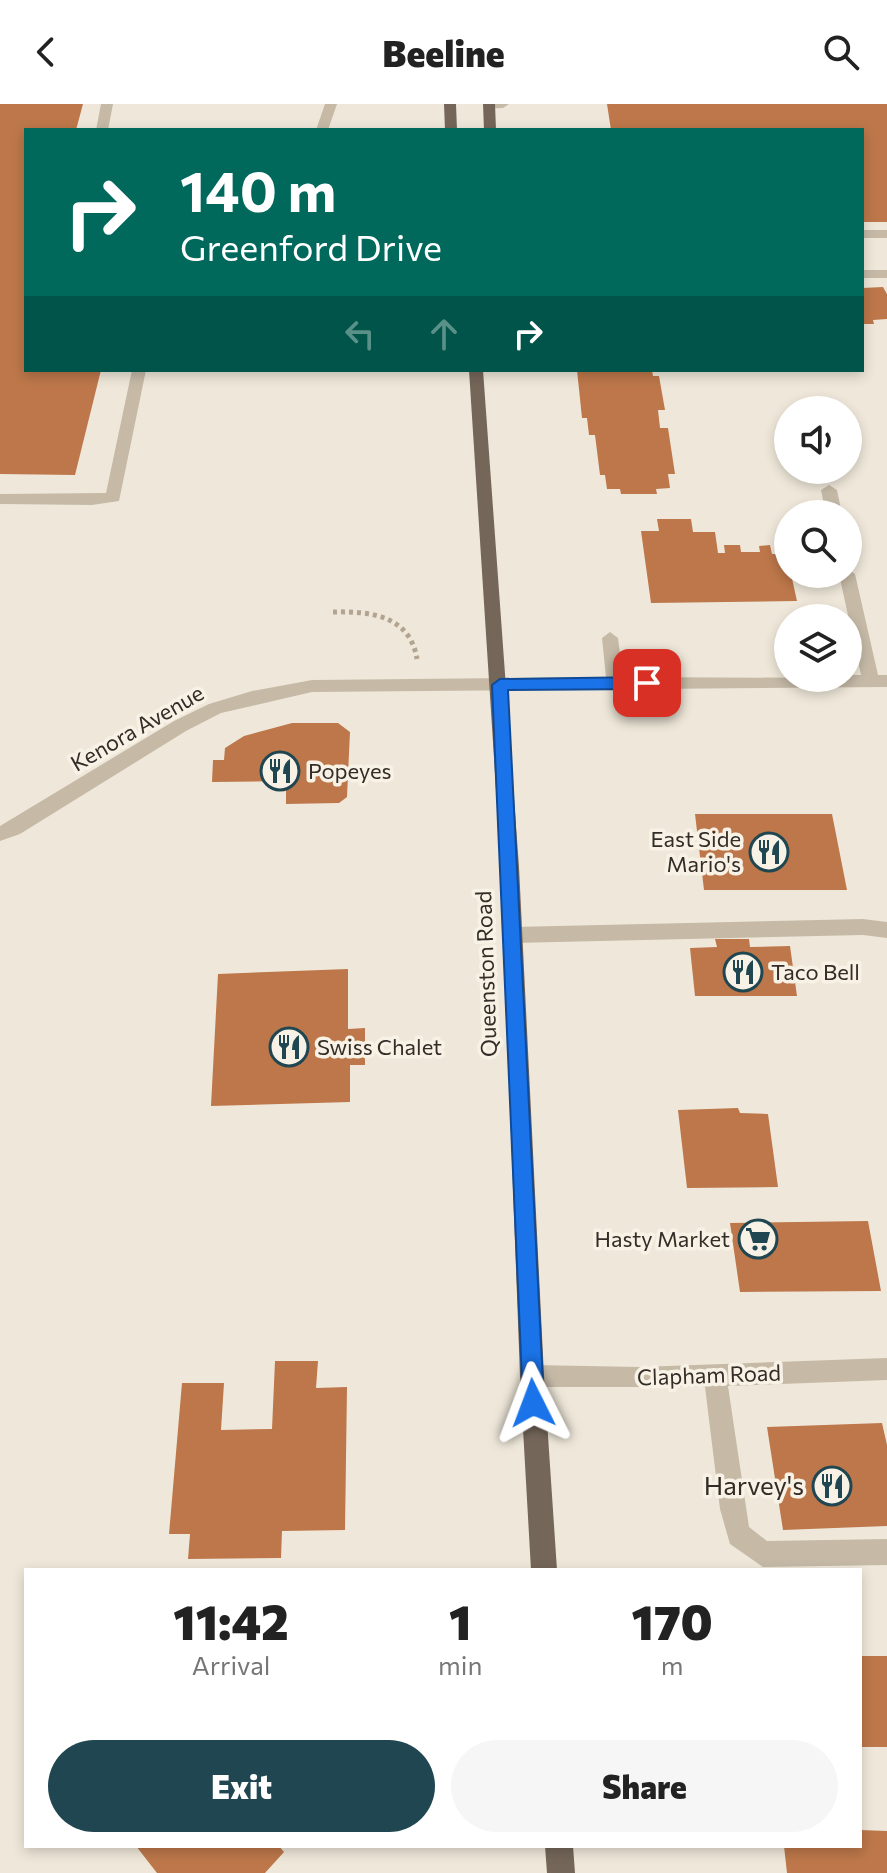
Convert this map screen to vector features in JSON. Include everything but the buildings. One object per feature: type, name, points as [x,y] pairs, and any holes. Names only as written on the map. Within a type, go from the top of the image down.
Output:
[{"type":"main road","points":[[450,104],[451,128]]},
{"type":"main road","points":[[489,105],[490,128]]},
{"type":"main road","name":"Queenston Road","points":[[478,372],[500,685],[544,1568]]},
{"type":"main road","points":[[559,1848],[561,1873]]},
{"type":"street","points":[[102,128],[107,104]]},
{"type":"street","points":[[323,128],[331,104]]},
{"type":"street","points":[[489,105],[503,104]]},
{"type":"street","points":[[864,234],[887,234]]},
{"type":"street","points":[[864,274],[887,274]]},
{"type":"street","points":[[0,499],[92,500],[113,497],[139,372]]},
{"type":"street","points":[[829,490],[831,500]]},
{"type":"street","points":[[851,588],[879,681]]},
{"type":"street","points":[[610,638],[615,683]]},
{"type":"street","name":"Kenora Avenue","points":[[0,834],[215,708],[252,697],[312,686],[879,681]]},
{"type":"street","points":[[513,935],[863,927],[887,930]]},
{"type":"street","name":"Clapham Road","points":[[532,1376],[640,1378],[887,1369]]},
{"type":"street","points":[[715,1374],[732,1509],[739,1535],[763,1554],[887,1552]]},
{"type":"path","points":[[333,612],[376,613],[407,636],[417,648],[418,684]]},
{"type":"place","name":"Popeyes","points":[[280,771]]},
{"type":"place","name":"East Side Mario's","points":[[769,852]]},
{"type":"place","name":"Taco Bell","points":[[743,972]]},
{"type":"place","name":"Swiss Chalet","points":[[289,1047]]},
{"type":"place","name":"Hasty Market","points":[[758,1239]]},
{"type":"place","name":"Harvey's","points":[[832,1486]]},
{"type":"route","points":[[533,1403],[500,685],[647,683]]}]
